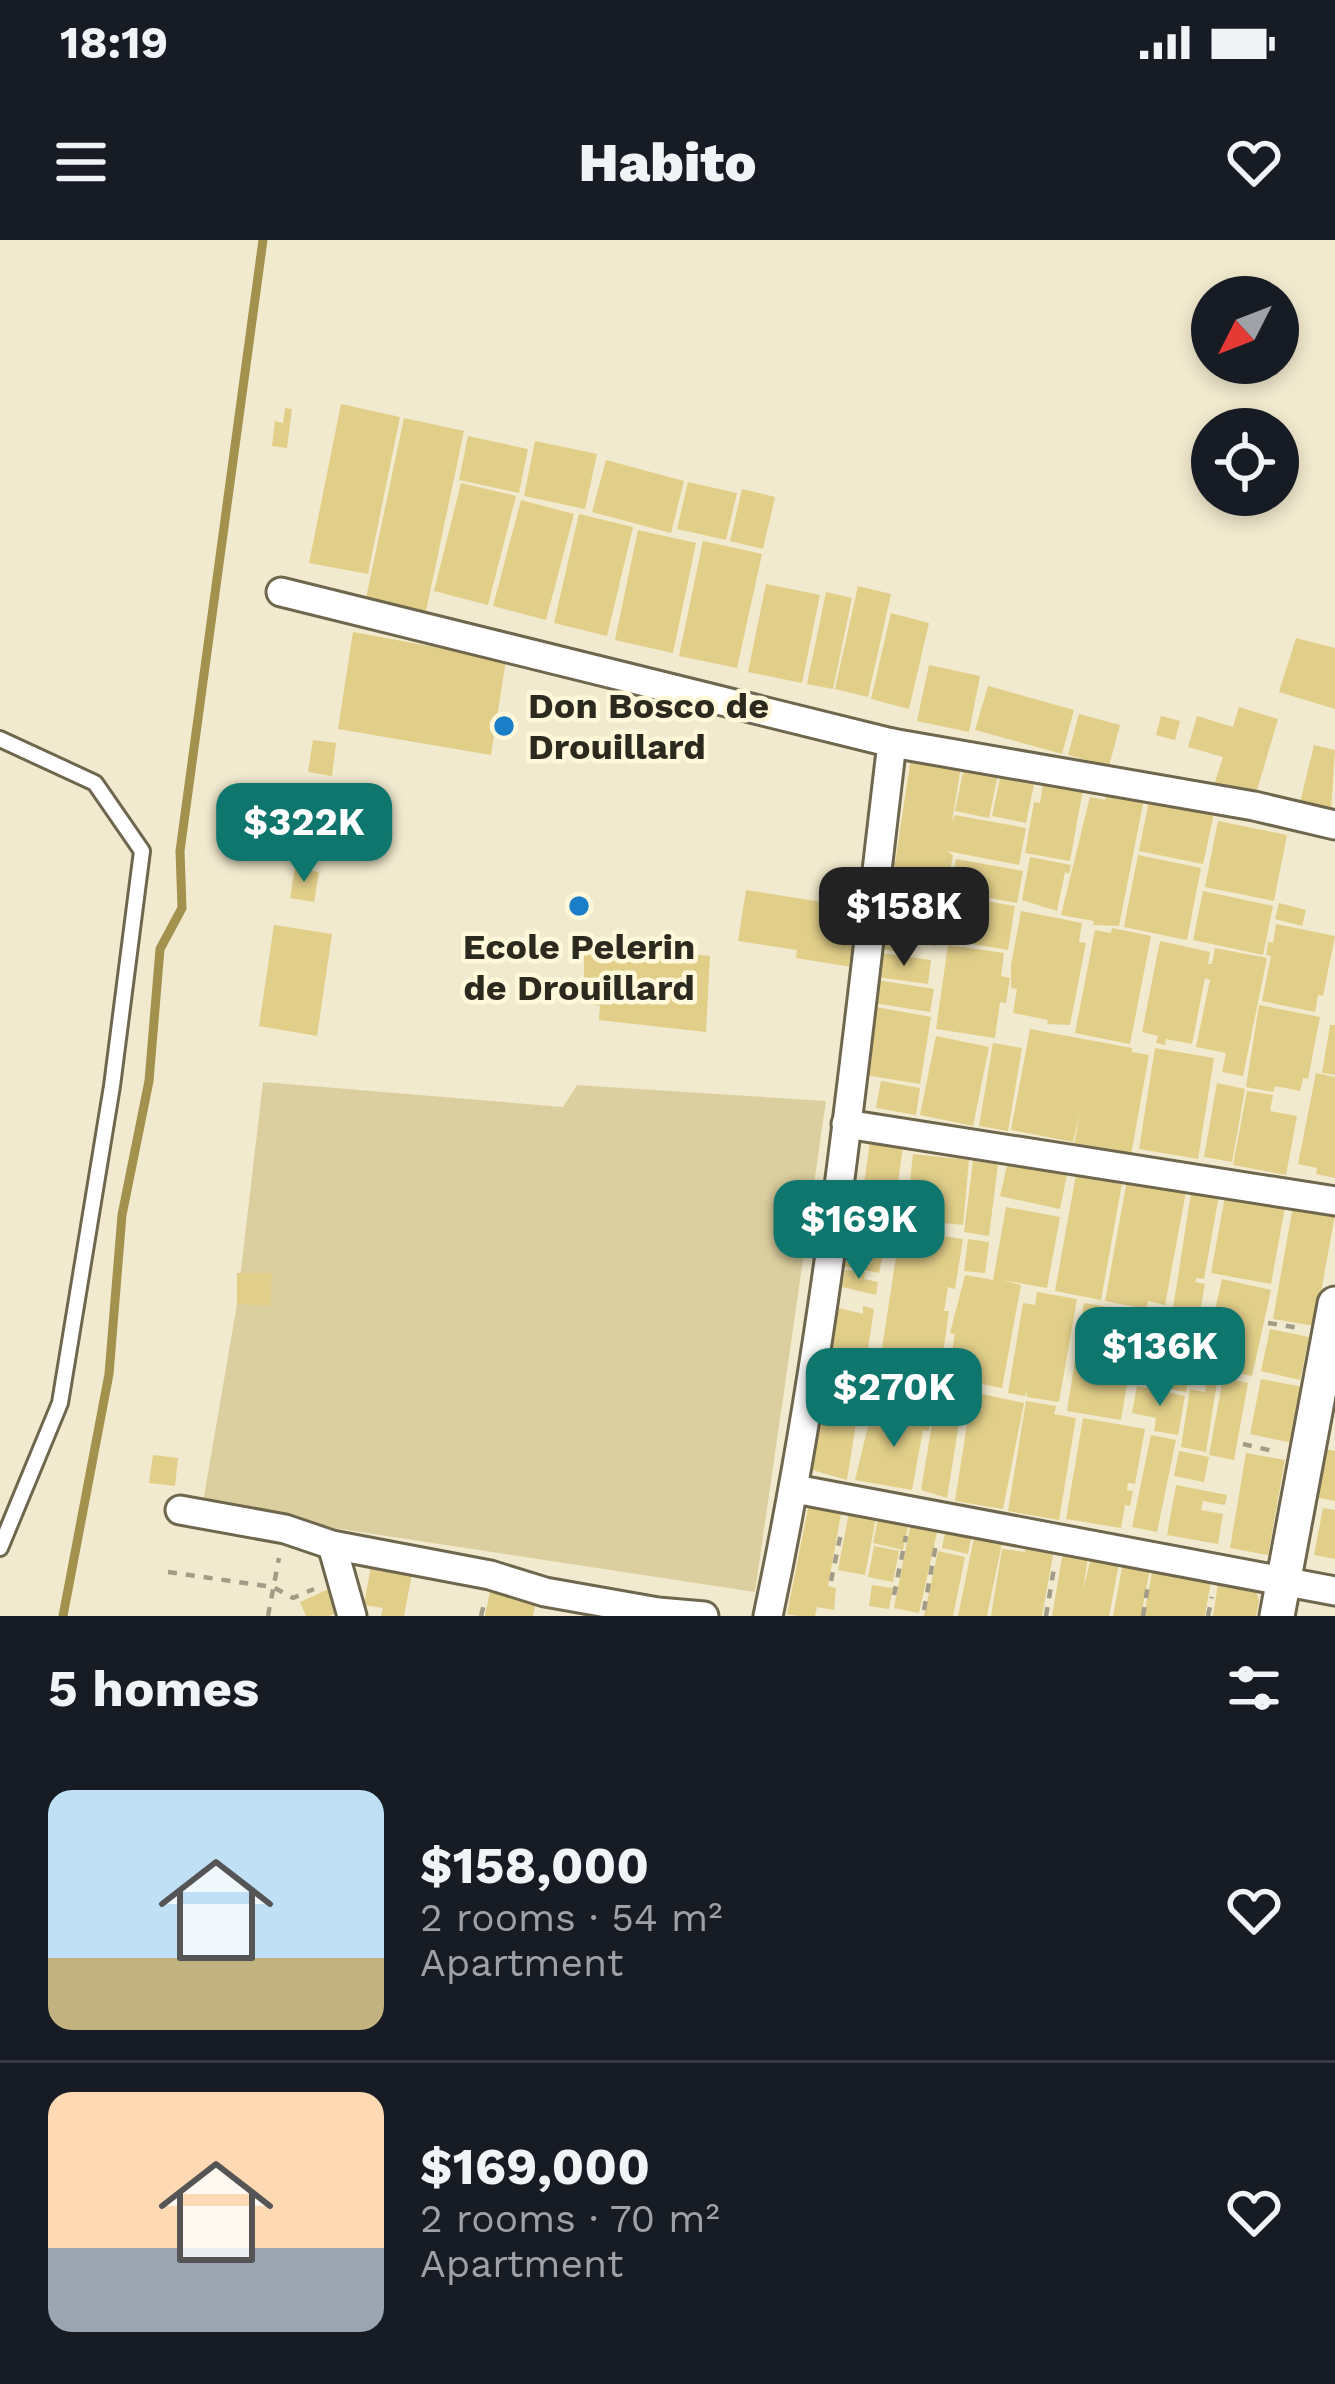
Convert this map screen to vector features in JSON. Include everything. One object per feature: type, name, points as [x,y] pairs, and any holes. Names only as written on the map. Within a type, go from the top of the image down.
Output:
[{"type":"street","points":[[281,592],[892,743],[1254,806],[1335,825]]},
{"type":"street","points":[[768,1616],[795,1489],[892,743]]},
{"type":"street","points":[[846,1124],[1335,1201]]},
{"type":"street","points":[[1277,1616],[1335,1304]]},
{"type":"street","points":[[795,1489],[1335,1591]]},
{"type":"street","points":[[180,1510],[490,1575],[545,1592],[704,1616]]},
{"type":"street","points":[[332,1545],[352,1616]]},
{"type":"lane","points":[[0,739],[94,783],[142,851],[112,1087],[61,1402],[0,1548]]},
{"type":"path","points":[[831,1581],[848,1496]]},
{"type":"path","points":[[894,1595],[911,1508]]},
{"type":"path","points":[[924,1610],[942,1515]]},
{"type":"path","points":[[268,1616],[285,1529]]},
{"type":"path","points":[[1046,1616],[1059,1538]]},
{"type":"path","points":[[168,1572],[273,1587],[293,1598],[313,1590],[332,1545]]},
{"type":"shaded area","points":[[263,1082],[563,1107],[577,1085],[826,1101],[755,1592],[202,1508],[237,1304]]},
{"type":"building","points":[[341,404],[400,417],[368,574],[309,563]]},
{"type":"building","points":[[285,408],[292,409],[287,448],[272,446],[275,421],[283,423]]},
{"type":"building","points":[[404,418],[464,431],[426,611],[366,598]]},
{"type":"building","points":[[468,436],[528,449],[519,493],[459,480]]},
{"type":"building","points":[[535,441],[597,454],[585,509],[524,496]]},
{"type":"building","points":[[606,460],[684,481],[671,533],[592,512]]},
{"type":"building","points":[[688,482],[737,493],[726,540],[677,529]]},
{"type":"building","points":[[461,483],[516,496],[488,605],[434,591]]},
{"type":"building","points":[[742,489],[775,497],[763,549],[730,541]]},
{"type":"building","points":[[521,500],[574,514],[546,620],[493,606]]},
{"type":"building","points":[[579,514],[633,527],[607,636],[554,623]]},
{"type":"building","points":[[638,530],[696,543],[673,653],[615,640]]},
{"type":"building","points":[[703,541],[762,554],[737,668],[679,656]]},
{"type":"building","points":[[766,584],[820,595],[802,683],[748,672]]},
{"type":"building","points":[[858,586],[891,594],[868,697],[835,689]]},
{"type":"building","points":[[826,592],[852,598],[833,689],[807,684]]},
{"type":"building","points":[[891,613],[929,623],[909,709],[871,699]]},
{"type":"building","points":[[353,632],[506,660],[491,755],[338,729]]},
{"type":"building","points":[[1296,638],[1335,648],[1335,709],[1279,692]]},
{"type":"building","points":[[929,665],[980,676],[969,732],[917,721]]},
{"type":"building","points":[[988,686],[1074,710],[1062,754],[975,730]]},
{"type":"building","points":[[1239,707],[1278,719],[1255,797],[1214,785],[1223,757],[1188,747],[1197,716],[1233,727]]},
{"type":"building","points":[[1079,714],[1120,725],[1109,766],[1068,755]]},
{"type":"building","points":[[1161,716],[1180,721],[1175,740],[1156,735]]},
{"type":"building","points":[[313,740],[336,743],[332,776],[308,772]]},
{"type":"building","points":[[1314,745],[1335,750],[1331,811],[1300,803]]},
{"type":"building","points":[[912,751],[962,760],[952,822],[955,815],[1026,828],[1019,865],[947,851],[953,855],[948,882],[943,881],[936,946],[913,942],[911,954],[882,949],[889,899],[932,903],[890,896]]},
{"type":"building","points":[[965,763],[999,770],[989,818],[955,811]]},
{"type":"building","points":[[1002,769],[1036,775],[1026,823],[992,816]]},
{"type":"building","points":[[1045,771],[1085,778],[1070,861],[1025,853]]},
{"type":"building","points":[[305,786],[330,789],[325,821],[300,817]]},
{"type":"building","points":[[1106,794],[1144,799],[1119,926],[1093,925],[1094,921],[1061,915],[1090,797],[1105,800]]},
{"type":"building","points":[[1149,800],[1214,813],[1203,864],[1139,851]]},
{"type":"building","points":[[1218,821],[1287,835],[1274,901],[1205,887]]},
{"type":"building","points":[[302,825],[326,829],[320,860],[297,856]]},
{"type":"building","points":[[1138,855],[1201,868],[1187,940],[1124,927]]},
{"type":"building","points":[[1030,857],[1071,865],[1069,874],[1065,872],[1057,911],[1022,900]]},
{"type":"building","points":[[956,859],[1023,871],[1017,903],[950,891]]},
{"type":"building","points":[[295,867],[319,872],[314,902],[290,898]]},
{"type":"building","points":[[746,890],[860,908],[851,967],[796,958],[797,950],[738,941]]},
{"type":"building","points":[[1203,891],[1273,906],[1263,955],[1193,940]]},
{"type":"building","points":[[950,895],[1015,906],[1008,950],[943,939]]},
{"type":"building","points":[[1279,903],[1306,910],[1302,926],[1275,919]]},
{"type":"building","points":[[1021,911],[1082,923],[1079,942],[1086,943],[1070,1025],[1047,1024],[1048,1020],[1013,1013],[1017,989],[1011,988],[1011,965]]},
{"type":"building","points":[[1276,924],[1335,936],[1323,996],[1318,995],[1315,1012],[1262,1001],[1271,956],[1266,955],[1268,942],[1273,943]]},
{"type":"building","points":[[274,925],[332,934],[317,1036],[259,1026]]},
{"type":"building","points":[[1112,928],[1151,936],[1130,1044],[1075,1033],[1095,930],[1111,933]]},
{"type":"building","points":[[1160,941],[1210,952],[1208,964],[1212,964],[1215,948],[1267,958],[1243,1076],[1222,1072],[1226,1053],[1196,1047],[1210,980],[1205,978],[1192,1044],[1166,1039],[1165,1045],[1156,1043],[1158,1036],[1142,1032]]},
{"type":"building","points":[[948,945],[1004,953],[1001,976],[1010,978],[1006,1003],[1000,1002],[995,1038],[936,1029]]},
{"type":"building","points":[[606,946],[710,956],[706,1032],[599,1020],[600,1006],[584,1003],[584,950],[606,953]]},
{"type":"building","points":[[881,953],[931,960],[928,984],[877,977]]},
{"type":"building","points":[[877,980],[934,989],[930,1012],[874,1003]]},
{"type":"building","points":[[1259,1005],[1320,1017],[1308,1079],[1303,1078],[1300,1091],[1246,1087]]},
{"type":"building","points":[[876,1007],[931,1017],[920,1084],[865,1075]]},
{"type":"building","points":[[1330,1025],[1335,1025],[1335,1075],[1322,1073]]},
{"type":"building","points":[[1030,1029],[1149,1055],[1131,1155],[1074,1145],[1080,1112],[1073,1142],[1011,1130]]},
{"type":"building","points":[[936,1036],[989,1047],[973,1126],[920,1115]]},
{"type":"building","points":[[993,1043],[1022,1048],[1008,1131],[979,1126]]},
{"type":"building","points":[[1155,1048],[1214,1058],[1198,1159],[1139,1149]]},
{"type":"building","points":[[1316,1073],[1335,1077],[1335,1178],[1298,1164]]},
{"type":"building","points":[[881,1081],[920,1088],[916,1115],[876,1108]]},
{"type":"building","points":[[1217,1083],[1245,1089],[1232,1162],[1204,1157]]},
{"type":"building","points":[[1247,1091],[1273,1095],[1270,1111],[1297,1116],[1286,1175],[1233,1165]]},
{"type":"building","points":[[870,1141],[903,1146],[889,1247],[841,1240],[848,1189],[863,1191]]},
{"type":"building","points":[[913,1154],[969,1160],[963,1225],[906,1219]]},
{"type":"building","points":[[1009,1157],[1068,1169],[1060,1209],[1000,1196]]},
{"type":"building","points":[[973,1161],[998,1164],[989,1236],[964,1232]]},
{"type":"building","points":[[1077,1169],[1123,1178],[1101,1300],[1055,1291]]},
{"type":"building","points":[[1128,1175],[1187,1186],[1165,1305],[1148,1301],[1146,1309],[1105,1301]]},
{"type":"building","points":[[1192,1187],[1219,1195],[1204,1279],[1195,1282],[1205,1284],[1186,1392],[1136,1383],[1149,1311],[1172,1315]]},
{"type":"building","points":[[1225,1196],[1285,1207],[1271,1284],[1211,1273]]},
{"type":"building","points":[[1293,1206],[1335,1214],[1315,1326],[1273,1319]]},
{"type":"building","points":[[1006,1207],[1060,1217],[1047,1288],[1002,1280],[1021,1285],[1002,1388],[947,1378],[955,1334],[950,1333],[965,1275],[993,1280]]},
{"type":"building","points":[[930,1234],[963,1239],[955,1289],[948,1287],[942,1361],[932,1359],[927,1396],[876,1388],[899,1237],[929,1242]]},
{"type":"building","points":[[968,1239],[989,1242],[985,1273],[964,1271]]},
{"type":"building","points":[[845,1247],[883,1254],[879,1273],[842,1266]]},
{"type":"building","points":[[845,1270],[865,1272],[864,1279],[878,1282],[876,1295],[842,1287]]},
{"type":"building","points":[[237,1273],[272,1273],[270,1306],[237,1304]]},
{"type":"building","points":[[1222,1279],[1271,1290],[1252,1376],[1203,1365]]},
{"type":"building","points":[[1037,1292],[1077,1299],[1059,1402],[1027,1397],[1026,1391],[1025,1396],[1008,1393],[1023,1303],[1035,1305]]},
{"type":"building","points":[[1084,1303],[1139,1312],[1121,1420],[1067,1411]]},
{"type":"building","points":[[863,1306],[874,1309],[865,1369],[828,1360],[839,1308],[863,1314]]},
{"type":"building","points":[[1270,1329],[1309,1337],[1300,1380],[1261,1371]]},
{"type":"building","points":[[824,1372],[863,1379],[847,1480],[812,1470]]},
{"type":"building","points":[[1208,1374],[1218,1376],[1206,1452],[1181,1447],[1190,1389],[1205,1392]]},
{"type":"building","points":[[1223,1378],[1248,1383],[1234,1460],[1209,1455]]},
{"type":"building","points":[[1261,1379],[1303,1387],[1292,1443],[1250,1434]]},
{"type":"building","points":[[939,1382],[965,1385],[947,1498],[921,1490]]},
{"type":"building","points":[[1137,1386],[1185,1396],[1178,1435],[1154,1431],[1156,1418],[1132,1413]]},
{"type":"building","points":[[972,1392],[1024,1403],[1003,1509],[955,1501]]},
{"type":"building","points":[[881,1396],[908,1402],[905,1418],[877,1414]]},
{"type":"building","points":[[1026,1401],[1056,1406],[1054,1414],[1076,1418],[1059,1520],[1008,1511]]},
{"type":"building","points":[[916,1403],[933,1406],[929,1431],[923,1430],[912,1490],[855,1480],[870,1418],[911,1424]]},
{"type":"building","points":[[1083,1418],[1145,1429],[1135,1484],[1128,1483],[1127,1490],[1133,1491],[1121,1528],[1066,1519]]},
{"type":"building","points":[[1151,1435],[1176,1440],[1157,1532],[1132,1527]]},
{"type":"building","points":[[1324,1449],[1335,1451],[1335,1501],[1315,1497]]},
{"type":"building","points":[[1179,1451],[1209,1457],[1204,1482],[1174,1476]]},
{"type":"building","points":[[1246,1453],[1285,1460],[1268,1555],[1230,1548]]},
{"type":"building","points":[[153,1455],[178,1458],[175,1486],[149,1483]]},
{"type":"building","points":[[1176,1485],[1227,1495],[1225,1505],[1203,1501],[1201,1510],[1223,1514],[1218,1544],[1167,1535]]},
{"type":"building","points":[[810,1498],[843,1503],[828,1586],[836,1588],[834,1610],[817,1607],[815,1616],[798,1616],[787,1614]]},
{"type":"building","points":[[851,1502],[878,1507],[865,1575],[838,1570]]},
{"type":"building","points":[[1323,1508],[1335,1510],[1335,1559],[1314,1555]]},
{"type":"building","points":[[880,1510],[910,1517],[903,1550],[873,1543]]},
{"type":"building","points":[[912,1517],[939,1523],[919,1613],[894,1608]]},
{"type":"building","points":[[947,1523],[973,1528],[968,1554],[942,1548]]},
{"type":"building","points":[[975,1533],[1003,1538],[987,1616],[958,1616]]},
{"type":"building","points":[[1027,1539],[1055,1544],[1042,1616],[991,1616],[1002,1549],[1025,1552]]},
{"type":"building","points":[[874,1546],[899,1551],[893,1582],[868,1577]]},
{"type":"building","points":[[1064,1546],[1089,1550],[1083,1590],[1092,1554],[1120,1559],[1109,1616],[1052,1616]]},
{"type":"building","points":[[938,1551],[965,1557],[953,1616],[924,1616]]},
{"type":"building","points":[[1124,1557],[1151,1563],[1141,1616],[1113,1616]]},
{"type":"building","points":[[1154,1562],[1212,1574],[1205,1616],[1144,1616]]},
{"type":"building","points":[[371,1566],[412,1574],[404,1616],[381,1616],[383,1608],[364,1605]]},
{"type":"building","points":[[1219,1577],[1249,1584],[1256,1591],[1256,1616],[1213,1616]]},
{"type":"building","points":[[872,1585],[893,1588],[889,1609],[869,1606]]},
{"type":"building","points":[[491,1586],[537,1596],[533,1616],[485,1616]]},
{"type":"building","points":[[331,1588],[341,1611],[306,1616],[300,1602]]},
{"type":"waterway","points":[[63,1616],[109,1374],[122,1215],[149,1081],[160,949],[182,908],[180,851],[263,240]]},
{"type":"place","name":"Don Bosco de Drouillard","points":[[504,726]]},
{"type":"place","name":"Ecole Pelerin de Drouillard","points":[[579,906]]}]
